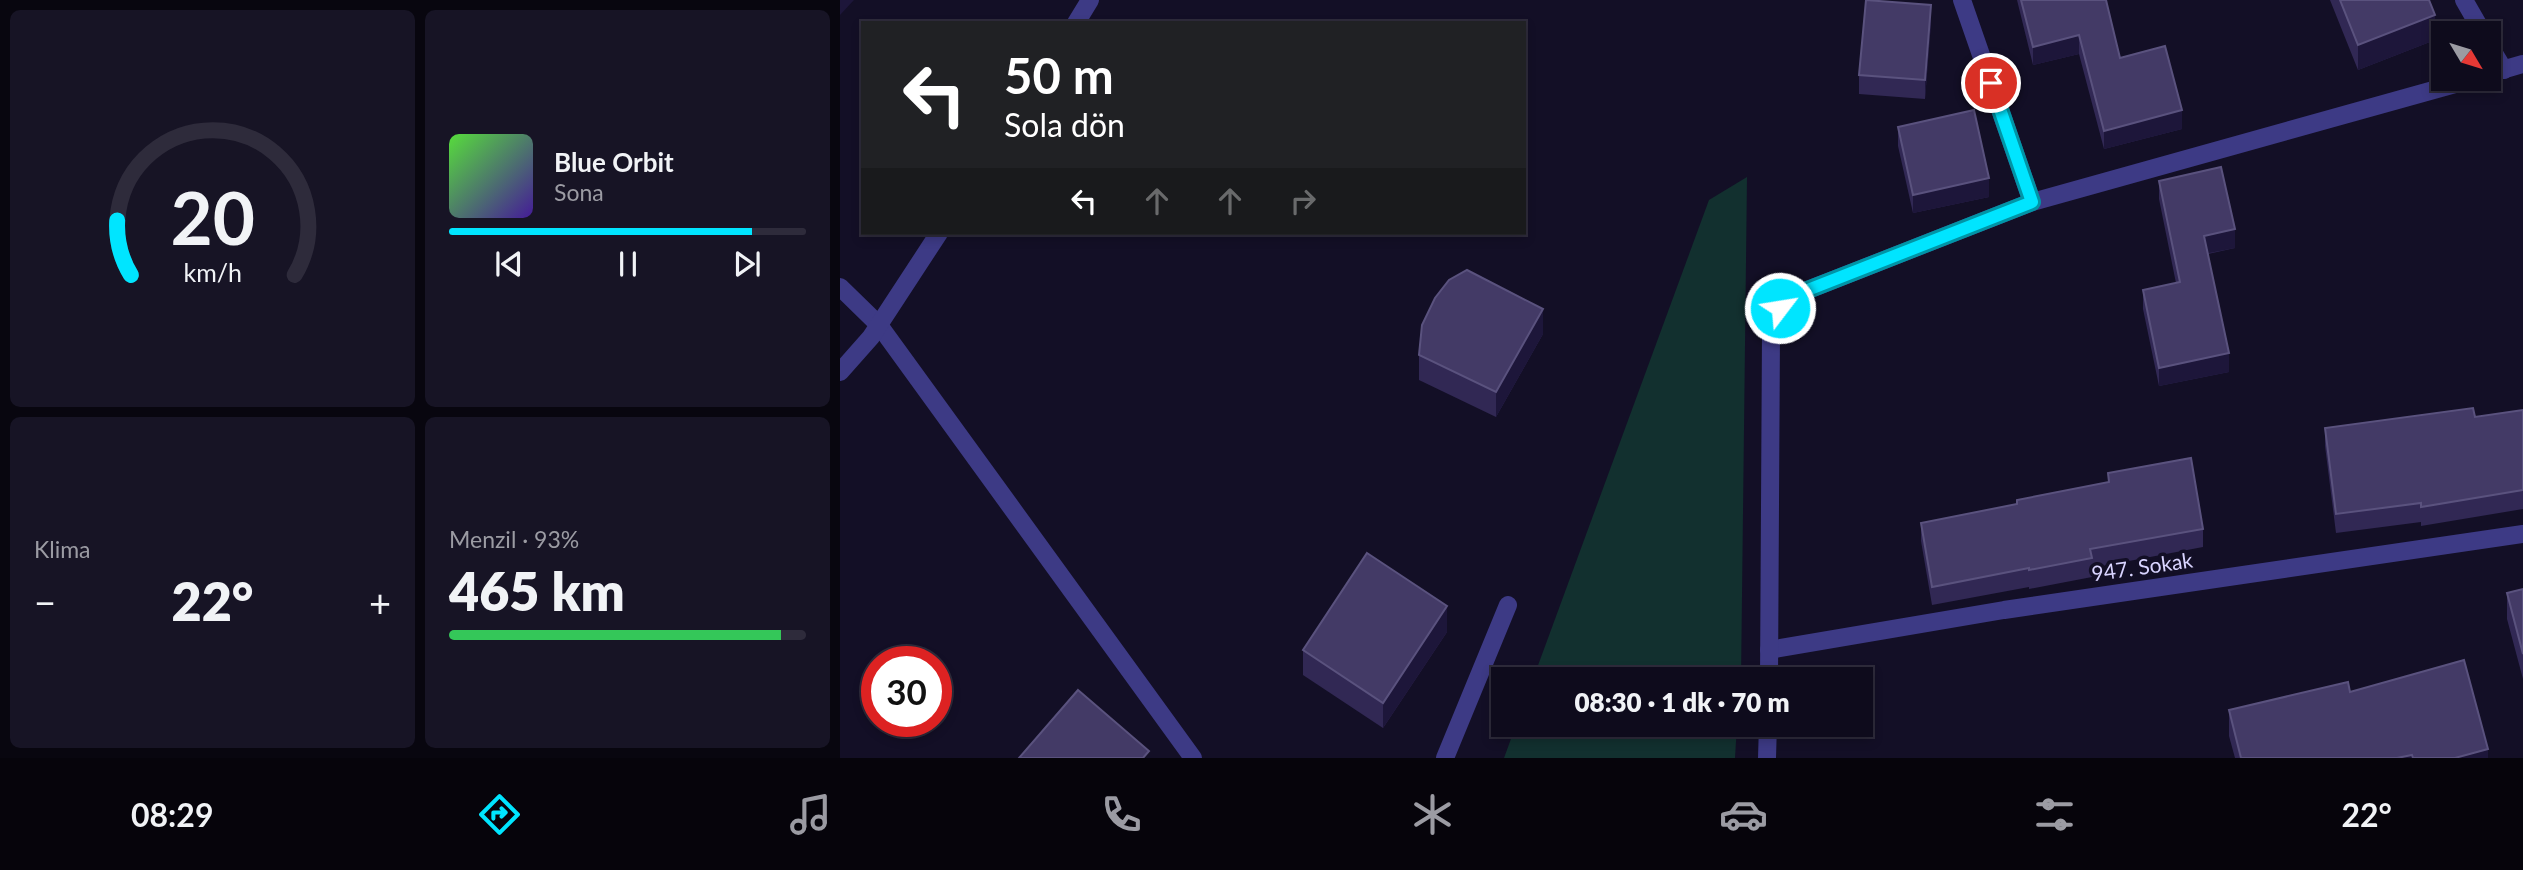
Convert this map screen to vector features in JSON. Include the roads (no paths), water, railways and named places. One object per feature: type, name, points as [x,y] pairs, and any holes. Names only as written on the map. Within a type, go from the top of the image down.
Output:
[{"type":"street","points":[[1077,21],[1090,0]]},
{"type":"street","points":[[1962,0],[2032,202]]},
{"type":"street","points":[[2463,0],[2476,21]]},
{"type":"street","points":[[2501,71],[2523,64]]},
{"type":"street","points":[[1769,667],[1772,331],[1780,308],[1800,293],[2032,202],[2431,91]]},
{"type":"street","points":[[840,372],[872,337],[938,235]]},
{"type":"street","points":[[840,287],[879,325],[1193,758]]},
{"type":"street","name":"947. Sokak","points":[[1769,650],[2004,610],[2523,534]]},
{"type":"street","points":[[1445,758],[1508,605]]},
{"type":"street","points":[[1767,758],[1768,737]]}]
